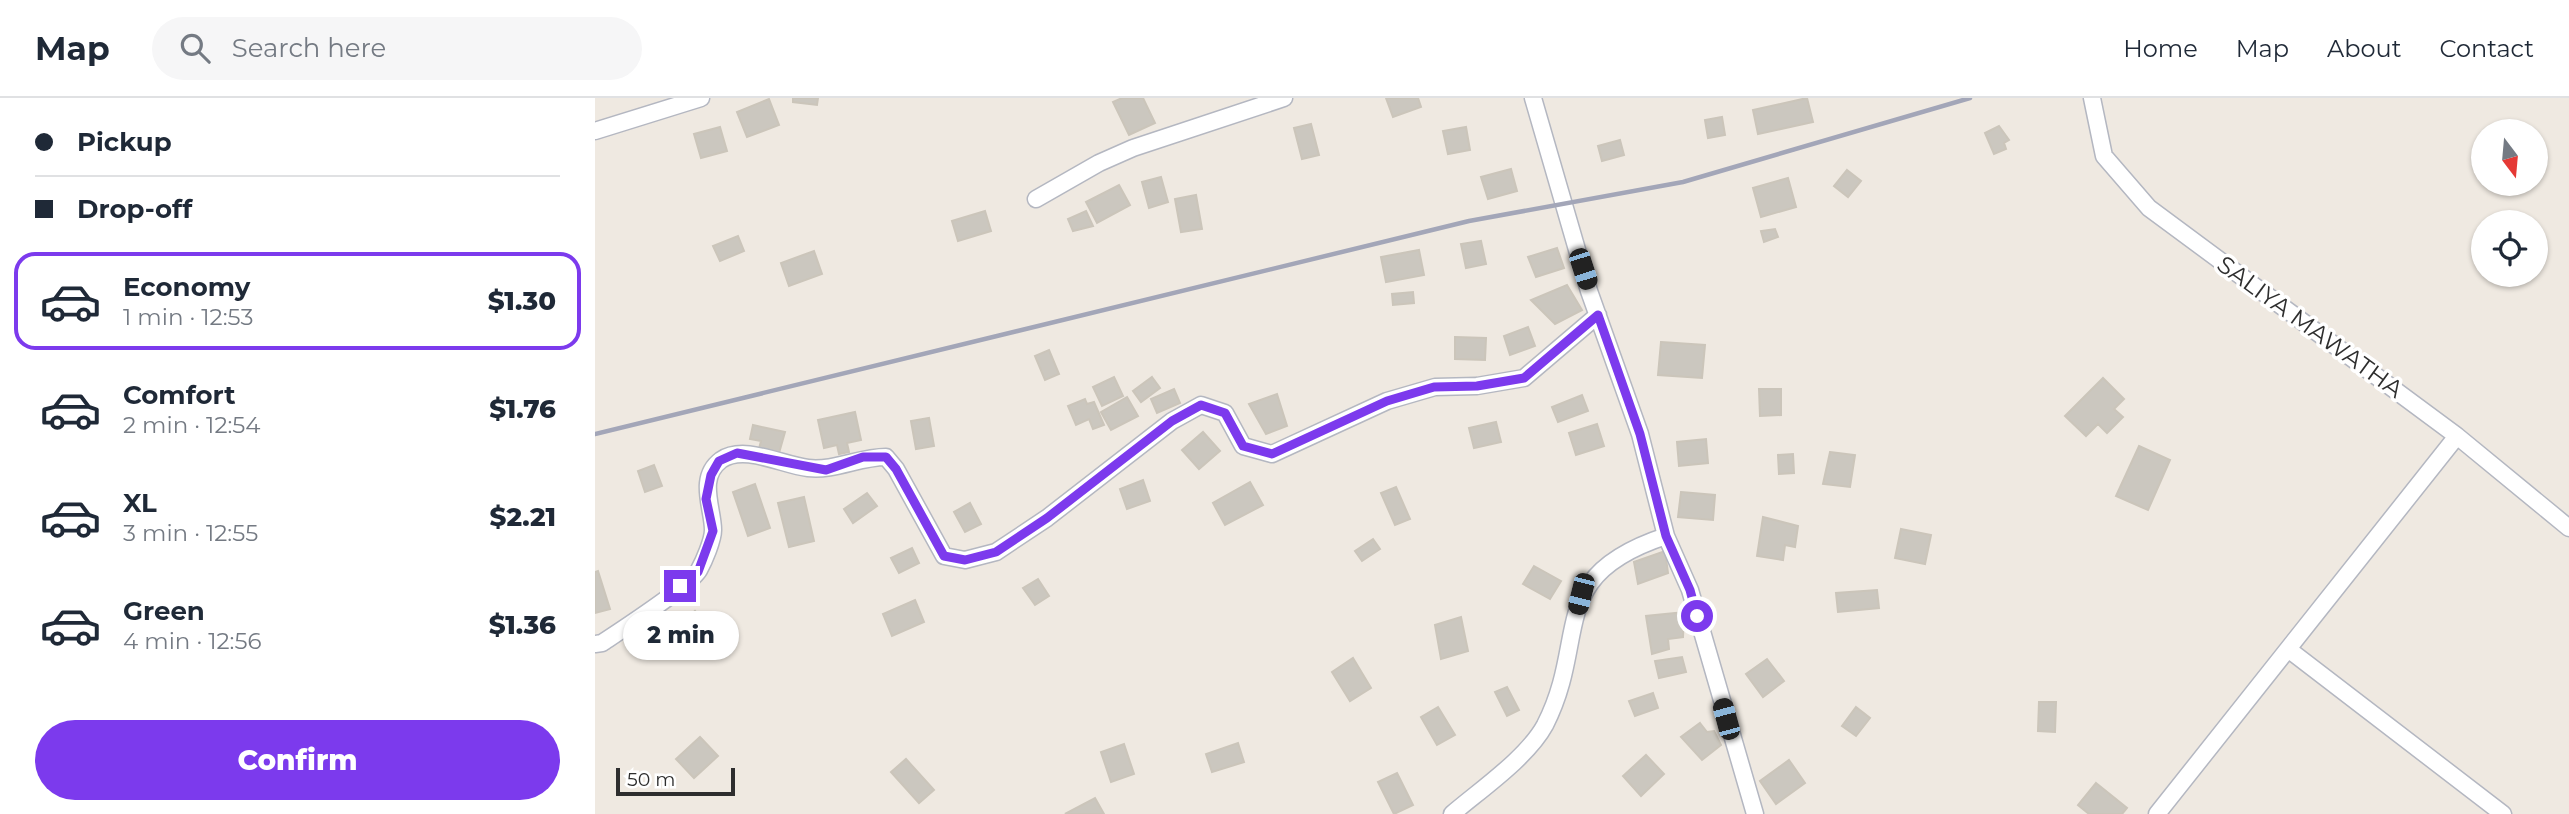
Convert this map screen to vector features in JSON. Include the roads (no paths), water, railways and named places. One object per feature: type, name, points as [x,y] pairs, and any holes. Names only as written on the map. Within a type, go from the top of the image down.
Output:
[{"type":"street","points":[[595,131],[701,98]]},
{"type":"street","points":[[1037,198],[1099,163],[1133,148],[1284,98]]},
{"type":"street","points":[[1533,98],[1562,203],[1640,434],[1666,536],[1690,590],[1755,814]]},
{"type":"street","name":"SALIYA MAWATHA","points":[[2092,98],[2104,156],[2150,208],[2458,436],[2569,528]]},
{"type":"street","points":[[595,644],[602,643],[644,614],[698,572],[713,531],[706,499],[711,475],[719,461],[737,453],[826,470],[863,457],[886,457],[896,469],[944,556],[965,560],[996,552],[1047,518],[1172,421],[1201,405],[1225,413],[1243,446],[1272,454],[1387,401],[1434,387],[1477,386],[1524,378],[1598,315]]},
{"type":"street","points":[[2157,814],[2458,436]]},
{"type":"street","points":[[1452,814],[1517,759],[1544,726],[1561,678],[1581,594],[1593,577],[1635,547],[1666,536]]},
{"type":"street","points":[[2288,649],[2491,811]]},
{"type":"railway","points":[[595,434],[1469,221],[1683,182],[1970,98]]}]
